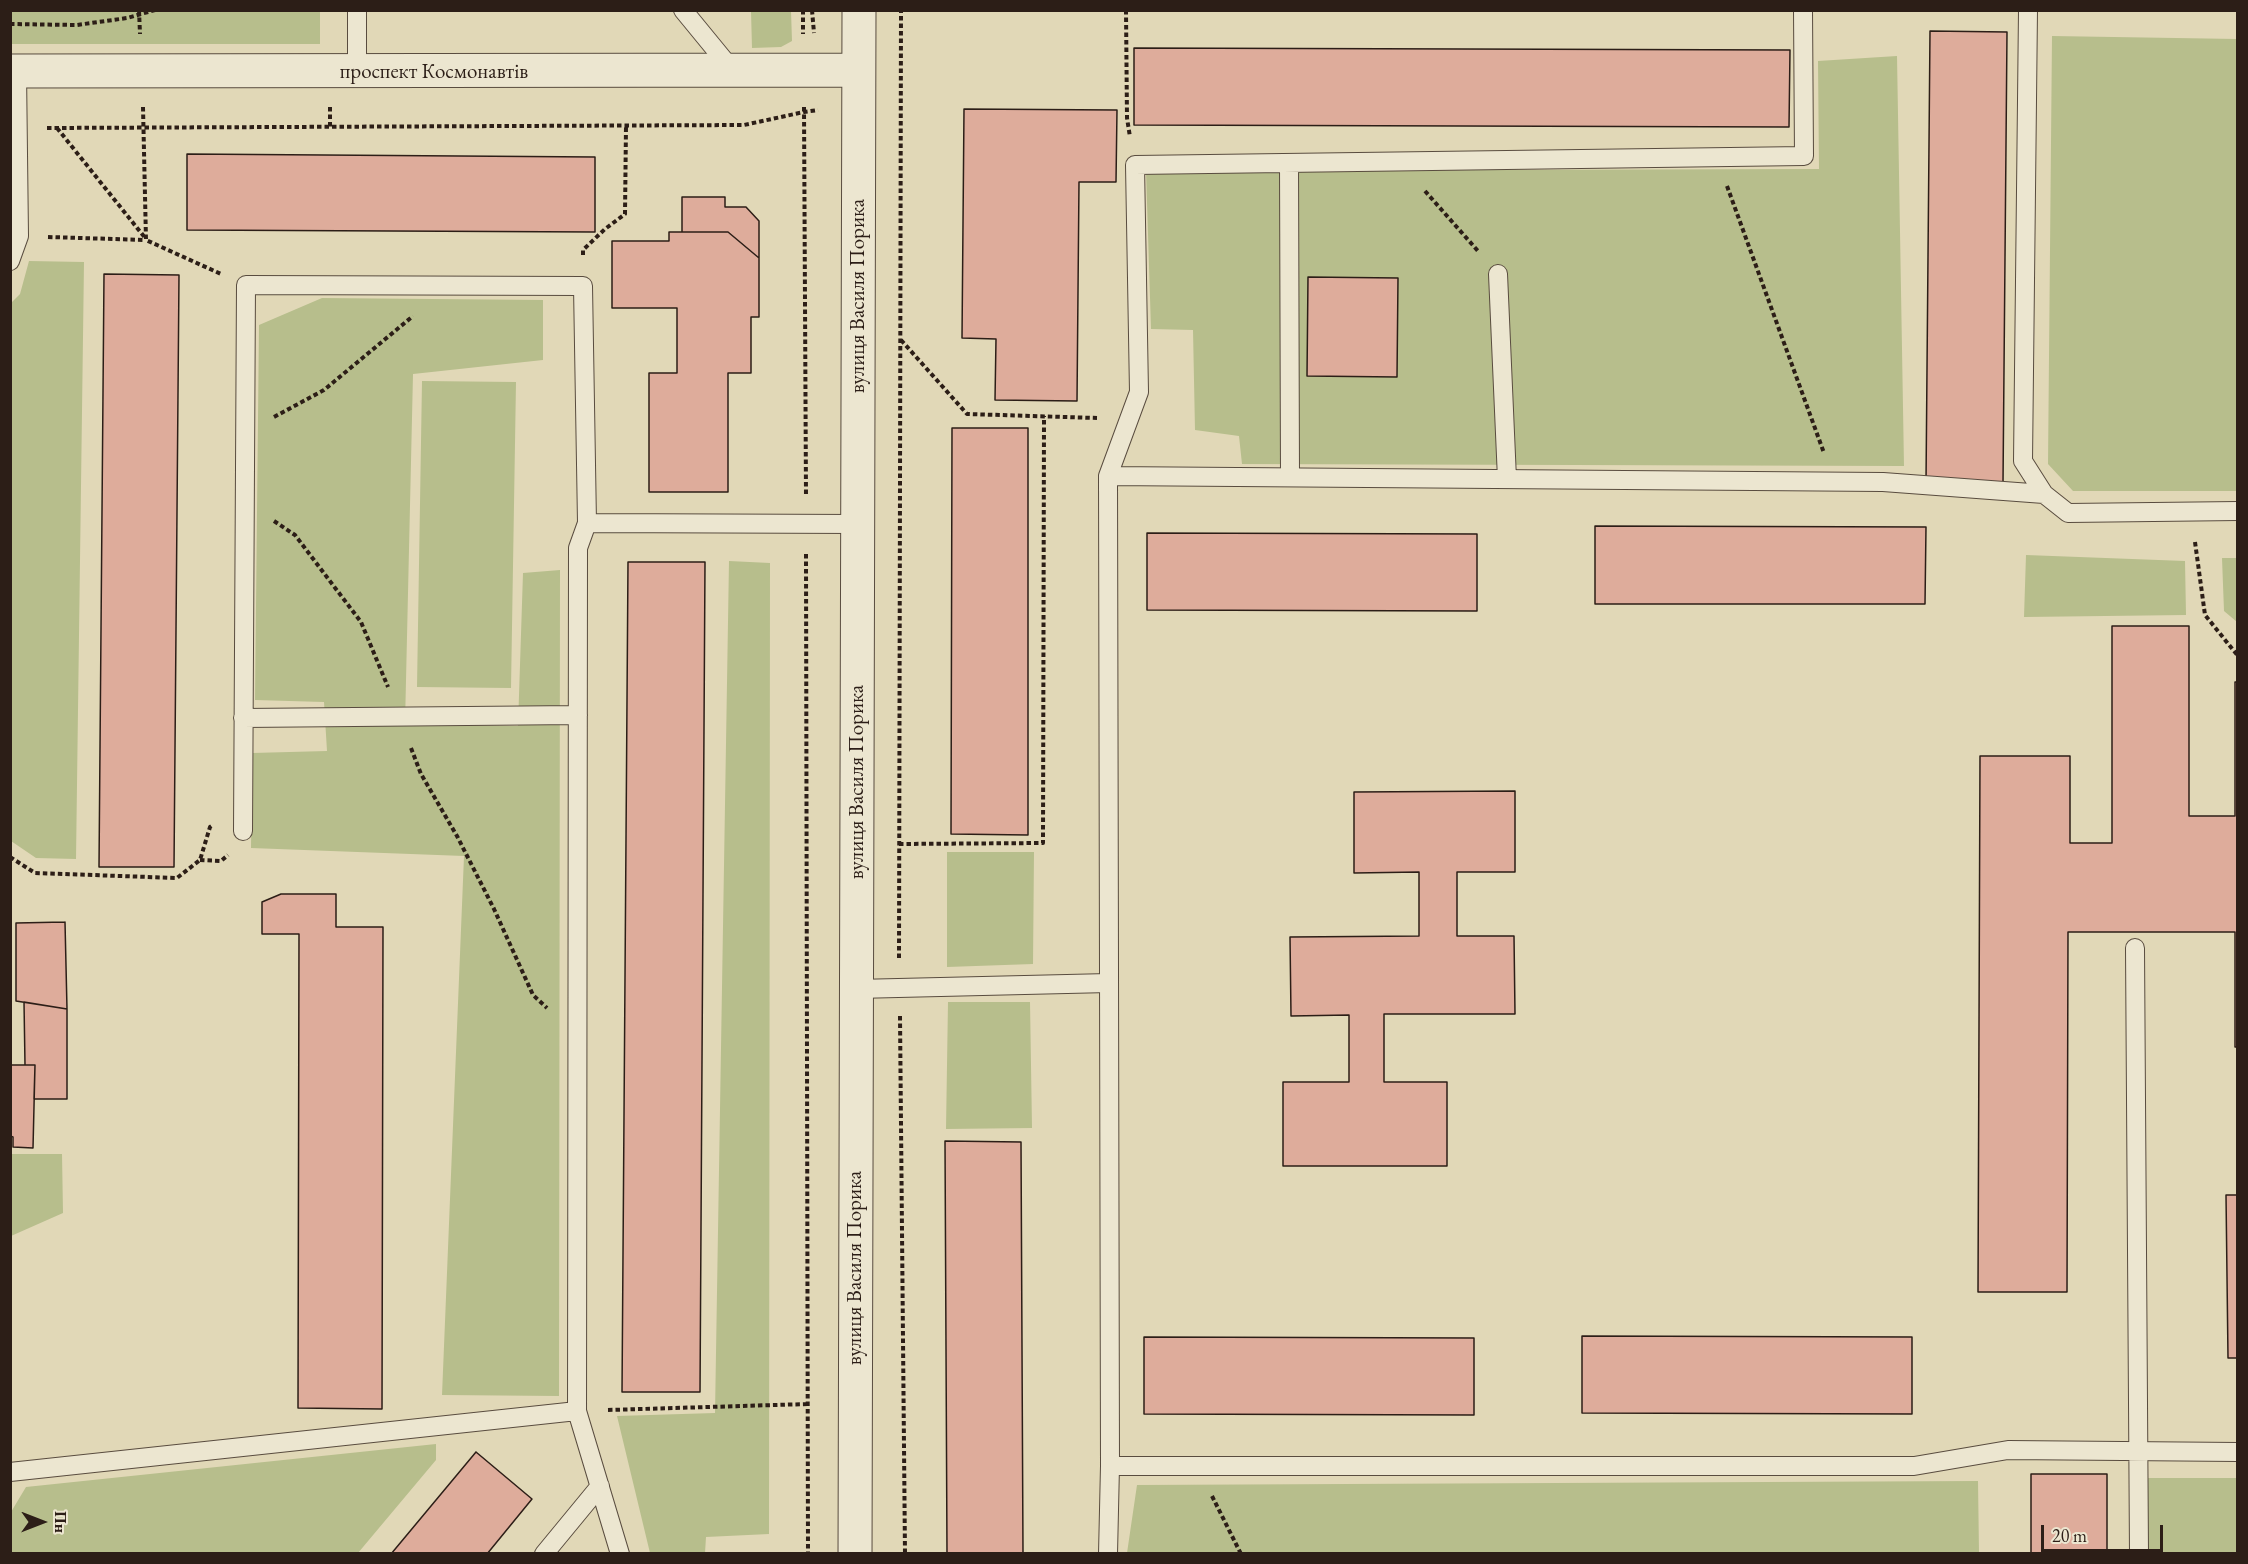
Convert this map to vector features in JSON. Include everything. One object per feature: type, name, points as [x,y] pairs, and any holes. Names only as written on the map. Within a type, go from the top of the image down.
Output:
[{"type":"street","name":"вулиця Василя Порика","points":[[855,1554],[859,10]]},
{"type":"street","name":"проспект Космонавтів","points":[[14,71],[858,70]]},
{"type":"lane","points":[[357,10],[357,72]]},
{"type":"lane","points":[[683,10],[733,71]]},
{"type":"lane","points":[[1108,1554],[1110,1466],[1108,476],[1140,392],[1135,165],[1804,156],[1803,10]]},
{"type":"lane","points":[[2028,10],[2023,461],[2044,494],[2068,513],[2238,511]]},
{"type":"lane","points":[[10,261],[20,236],[18,128],[14,71]]},
{"type":"lane","points":[[1289,163],[1290,477]]},
{"type":"lane","points":[[1498,274],[1507,479]]},
{"type":"lane","points":[[243,831],[246,285],[583,286],[587,523],[578,548],[577,1411],[620,1554]]},
{"type":"lane","points":[[1108,476],[1835,481],[1883,482],[2044,494]]},
{"type":"lane","points":[[587,523],[857,524]]},
{"type":"lane","points":[[243,718],[578,715]]},
{"type":"lane","points":[[2135,948],[2139,1554]]},
{"type":"lane","points":[[856,989],[1109,983]]},
{"type":"lane","points":[[10,1472],[577,1411]]},
{"type":"lane","points":[[1110,1466],[1914,1466],[2008,1450],[2238,1452]]},
{"type":"lane","points":[[544,1554],[600,1486]]},
{"type":"path","points":[[10,24],[77,25],[127,18],[155,10]]},
{"type":"path","points":[[803,10],[808,1554]]},
{"type":"path","points":[[901,10],[899,988],[905,1554]]},
{"type":"path","points":[[1126,10],[1127,118],[1135,165]]},
{"type":"path","points":[[18,128],[744,125],[804,112],[901,103]]},
{"type":"path","points":[[583,286],[583,250],[625,214],[626,126]]},
{"type":"path","points":[[57,128],[146,240]]},
{"type":"path","points":[[144,128],[146,240]]},
{"type":"path","points":[[1716,158],[1835,481]]},
{"type":"path","points":[[1399,162],[1498,274]]},
{"type":"path","points":[[20,236],[146,240],[246,285]]},
{"type":"path","points":[[245,432],[324,390],[452,286]]},
{"type":"path","points":[[901,339],[967,414],[1130,418]]},
{"type":"path","points":[[899,844],[1043,843],[1044,416]]},
{"type":"path","points":[[245,502],[295,535],[361,622],[421,774],[457,836],[494,909],[533,995],[578,1038]]},
{"type":"path","points":[[2191,512],[2205,615],[2238,656]]},
{"type":"path","points":[[10,857],[35,873],[177,878],[200,860],[210,827],[243,806]]},
{"type":"path","points":[[577,1411],[808,1404]]},
{"type":"path","points":[[1197,1466],[1240,1554]]},
{"type":"green space","points":[[11,10],[320,11],[320,44],[11,44]]},
{"type":"green space","points":[[751,11],[791,11],[792,41],[781,47],[752,48]]},
{"type":"green space","points":[[2052,36],[2237,39],[2237,491],[2073,491],[2048,464]]},
{"type":"green space","points":[[1897,56],[1904,466],[1242,464],[1239,436],[1195,430],[1193,330],[1151,329],[1146,171],[1819,169],[1818,61]]},
{"type":"green space","points":[[29,261],[84,262],[76,859],[36,858],[11,841],[10,304],[20,294]]},
{"type":"green space","points":[[322,298],[543,300],[543,360],[413,374],[405,724],[518,726],[523,573],[560,570],[559,1396],[442,1395],[464,856],[251,848],[252,753],[327,751],[324,702],[255,700],[259,325]]},
{"type":"green space","points":[[422,381],[516,382],[511,688],[417,687]]},
{"type":"green space","points":[[2026,555],[2185,561],[2186,615],[2024,617]]},
{"type":"green space","points":[[2222,558],[2237,558],[2237,622],[2224,611]]},
{"type":"green space","points":[[729,561],[770,563],[769,1534],[706,1537],[705,1553],[650,1553],[617,1416],[715,1413]]},
{"type":"green space","points":[[947,852],[1034,852],[1033,964],[947,967]]},
{"type":"green space","points":[[948,1002],[1030,1002],[1032,1128],[946,1129]]},
{"type":"green space","points":[[11,1154],[62,1154],[63,1213],[11,1236]]},
{"type":"green space","points":[[436,1444],[436,1460],[358,1553],[11,1553],[11,1512],[26,1487]]},
{"type":"green space","points":[[2148,1478],[2237,1478],[2237,1553],[2147,1554]]},
{"type":"green space","points":[[1978,1481],[1979,1553],[1127,1553],[1137,1485]]},
{"type":"building","points":[[1930,31],[2007,32],[2003,483],[1926,482]]},
{"type":"building","points":[[1134,48],[1790,50],[1789,127],[1134,125]]},
{"type":"building","points":[[964,109],[1117,110],[1116,182],[1079,182],[1077,401],[995,400],[996,339],[962,338]]},
{"type":"building","points":[[187,154],[595,157],[595,232],[187,230]]},
{"type":"building","points":[[682,197],[725,197],[725,207],[746,207],[759,221],[759,258],[728,232],[682,232]]},
{"type":"building","points":[[669,232],[728,232],[759,258],[759,317],[751,317],[751,373],[728,373],[728,492],[649,492],[649,373],[677,373],[677,308],[612,308],[612,241],[669,241]]},
{"type":"building","points":[[104,274],[179,275],[174,867],[99,867]]},
{"type":"building","points":[[1308,277],[1398,278],[1397,377],[1307,376]]},
{"type":"building","points":[[952,428],[1028,428],[1028,835],[951,834]]},
{"type":"building","points":[[1595,526],[1926,527],[1925,604],[1595,604]]},
{"type":"building","points":[[1147,533],[1477,534],[1477,611],[1147,610]]},
{"type":"building","points":[[628,562],[705,562],[700,1392],[622,1392]]},
{"type":"building","points":[[2112,626],[2189,626],[2189,816],[2235,816],[2235,682],[2238,682],[2238,1047],[2235,1047],[2235,932],[2068,932],[2067,1292],[1978,1292],[1980,756],[2070,756],[2070,843],[2112,843]]},
{"type":"building","points":[[1515,791],[1515,872],[1457,872],[1457,936],[1514,936],[1515,1014],[1384,1014],[1384,1082],[1447,1082],[1447,1166],[1283,1166],[1283,1082],[1349,1082],[1349,1015],[1291,1016],[1290,937],[1419,936],[1419,872],[1354,873],[1354,792]]},
{"type":"building","points":[[281,894],[336,894],[336,927],[383,927],[382,1409],[298,1408],[299,934],[262,934],[262,902]]},
{"type":"building","points":[[65,922],[67,1009],[16,1001],[16,923]]},
{"type":"building","points":[[24,1002],[67,1009],[67,1099],[34,1099],[35,1065],[25,1065]]},
{"type":"building","points":[[10,1065],[35,1065],[33,1148],[13,1147],[13,1137],[10,1136]]},
{"type":"building","points":[[945,1141],[1021,1142],[1023,1554],[947,1554]]},
{"type":"building","points":[[2226,1195],[2238,1195],[2238,1358],[2228,1358]]},
{"type":"building","points":[[1582,1336],[1912,1337],[1912,1414],[1582,1413]]},
{"type":"building","points":[[1144,1337],[1474,1338],[1474,1415],[1144,1414]]},
{"type":"building","points":[[476,1452],[532,1499],[487,1554],[391,1554]]},
{"type":"building","points":[[2031,1474],[2107,1474],[2107,1554],[2031,1554]]}]
